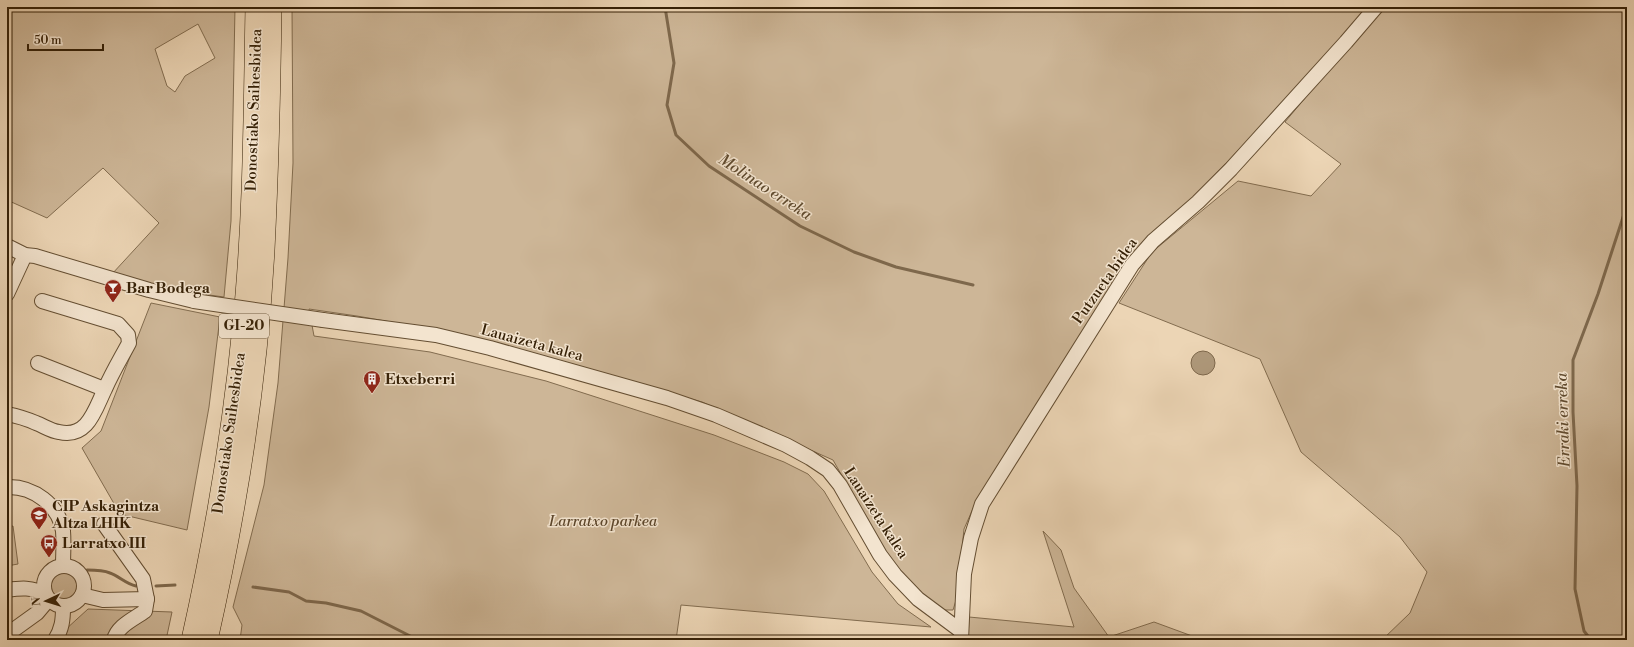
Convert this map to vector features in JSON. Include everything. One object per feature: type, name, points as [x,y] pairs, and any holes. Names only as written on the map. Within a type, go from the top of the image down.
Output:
[{"type":"highway","name":"Donostiako Saihesbidea","points":[[192,640],[217,518],[232,421],[244,326],[252,183],[256,7]]},
{"type":"highway","name":"Donostiako Saihesbidea","points":[[207,640],[232,521],[247,424],[258,327],[264,251],[271,7]]},
{"type":"street","name":"Putzueta bidea","points":[[961,635],[964,574],[971,538],[982,504],[1132,265],[1153,241],[1198,202],[1231,169],[1376,7]]},
{"type":"street","name":"Lauaizeta kalea","points":[[7,246],[25,255],[35,256],[149,290],[194,301],[436,335],[490,348],[667,398],[716,415],[786,445],[828,470],[840,485],[876,549],[888,565],[918,598],[961,635]]},
{"type":"street","points":[[7,294],[25,255]]},
{"type":"street","points":[[7,414],[22,418],[59,433],[70,433],[80,429],[95,414],[104,389],[129,343],[128,336],[118,324],[42,301]]},
{"type":"street","points":[[38,363],[104,389]]},
{"type":"street","points":[[7,487],[19,487],[29,490],[41,497],[51,506],[59,518],[63,531],[63,566]]},
{"type":"street","points":[[104,524],[143,579],[147,599],[145,611],[123,626],[115,634],[114,640]]},
{"type":"street","points":[[7,590],[26,588],[37,590],[46,597],[52,604],[63,607],[74,604],[82,595],[84,582],[81,575],[76,570],[70,567],[56,567],[46,575],[44,581],[46,597],[37,614],[12,631],[7,631]]},
{"type":"street","points":[[82,595],[103,600],[147,599]]},
{"type":"street","points":[[942,618],[954,616],[963,600]]},
{"type":"street","points":[[55,640],[63,623],[63,607]]},
{"type":"green space","points":[[7,7],[235,7],[231,221],[224,297],[157,288],[112,274],[159,223],[103,168],[47,218],[7,200]],"holes":[[[198,24],[215,58],[185,76],[175,92],[167,86],[155,49]]]},
{"type":"green space","name":"Larratxo parkea","points":[[292,7],[1370,7],[1280,106],[1173,219],[1152,234],[975,504],[964,529],[957,597],[953,610],[939,610],[891,562],[833,460],[702,402],[453,333],[309,309],[314,336],[430,352],[546,381],[714,435],[784,462],[808,474],[824,491],[872,572],[898,604],[931,627],[681,605],[676,640],[240,640],[242,625],[233,607],[264,485],[278,383],[288,258],[293,163]]},
{"type":"green space","points":[[1381,7],[1627,7],[1627,640],[1382,640],[1410,613],[1427,572],[1400,537],[1301,452],[1260,359],[1119,303],[1152,252],[1238,181],[1311,196],[1341,164],[1285,122]]},
{"type":"green space","points":[[151,303],[220,317],[209,407],[187,530],[120,514],[82,448],[101,431]]},
{"type":"green space","points":[[13,526],[18,564],[7,566],[7,527]]},
{"type":"green space","points":[[1043,531],[1061,550],[1074,588],[1109,637],[1154,622],[1203,640],[968,640],[969,617],[1074,627]]},
{"type":"green space","points":[[64,572],[74,576],[78,586],[74,596],[64,600],[54,596],[50,586],[54,576]]},
{"type":"green space","points":[[88,609],[172,612],[166,640],[61,640],[65,630]]},
{"type":"shaded area","points":[[1203,351],[1211,355],[1215,363],[1211,371],[1203,375],[1195,371],[1191,363],[1195,355]]},
{"type":"waterway","name":"Molinao erreka","points":[[665,7],[674,63],[667,105],[676,135],[709,166],[800,226],[854,252],[896,267],[973,285]]},
{"type":"waterway","name":"Erraki erreka","points":[[1627,24],[1627,47]]},
{"type":"waterway","name":"Erraki erreka","points":[[1591,640],[1584,631],[1575,589],[1577,486],[1573,412],[1573,360],[1598,294],[1627,205]]},
{"type":"waterway","points":[[87,570],[107,572],[129,584],[136,586]]},
{"type":"waterway","points":[[156,586],[175,585]]},
{"type":"waterway","points":[[253,587],[289,592],[306,601],[326,603],[361,611],[418,640]]},
{"type":"place","name":"Bar Bodega","points":[[113,303]]},
{"type":"place","name":"Etxeberri","points":[[372,394]]},
{"type":"place","name":"CIP Askagintza Altza LHIK","points":[[39,530]]},
{"type":"place","name":"Larratxo III","points":[[49,558]]}]
